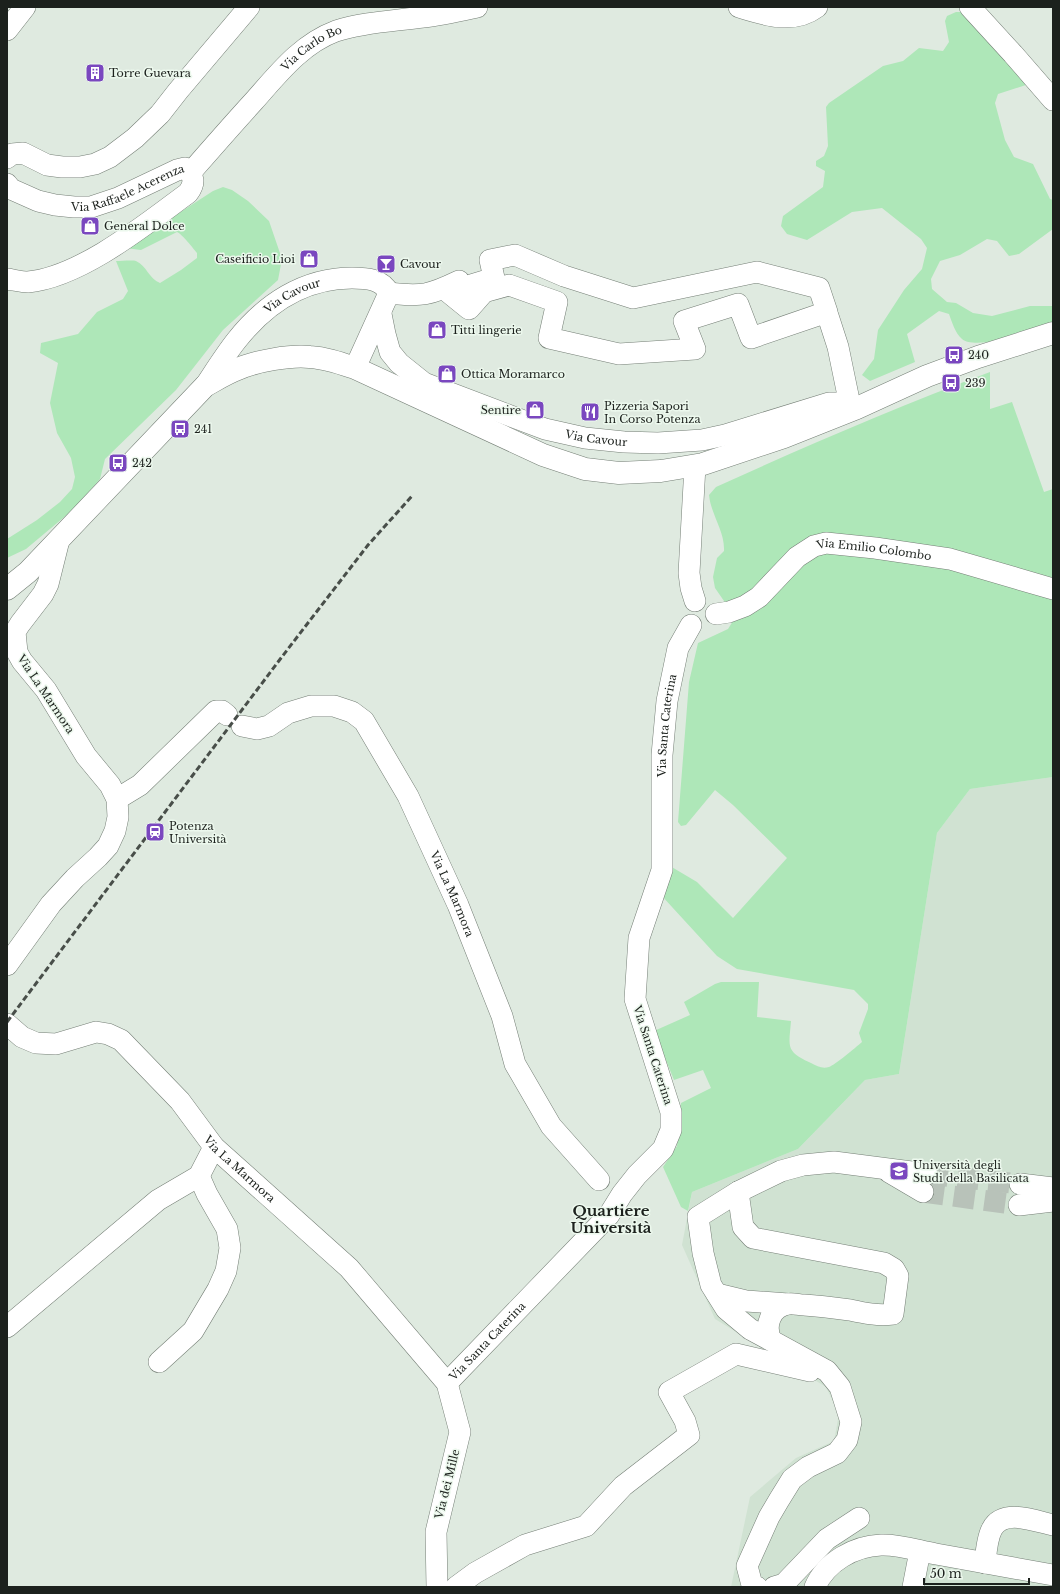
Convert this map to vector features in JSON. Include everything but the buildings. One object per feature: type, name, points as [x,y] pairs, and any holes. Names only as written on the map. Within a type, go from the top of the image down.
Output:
[{"type":"main road","name":"Via Cavour","points":[[7,589],[28,572],[205,386],[238,368],[256,363],[309,356],[333,361],[355,368],[543,455],[585,469],[626,472],[661,471],[695,466],[784,437],[853,406],[927,376],[978,357],[1053,333]]},
{"type":"main road","name":"Via Cavour","points":[[7,572],[59,540]]},
{"type":"street","points":[[7,30],[25,7]]},
{"type":"street","points":[[7,158],[12,154],[23,153],[47,165],[80,167],[95,164],[110,157],[135,138],[160,114],[249,7]]},
{"type":"street","name":"Via Carlo Bo","points":[[191,172],[284,67],[302,50],[318,39],[337,31],[385,21],[431,16],[477,7]]},
{"type":"street","points":[[739,7],[775,16],[794,18],[817,7]]},
{"type":"street","points":[[970,7],[1053,100]]},
{"type":"street","name":"Via Raffaele Acerenza","points":[[7,184],[11,189],[38,200],[68,207],[91,208],[118,198],[177,170],[185,168],[191,172],[194,180],[193,187],[188,193],[115,245],[86,263],[44,280],[26,282],[7,279]]},
{"type":"street","points":[[515,255],[564,276],[633,298],[757,272],[819,288],[827,312],[751,338],[738,304],[684,321],[695,349],[619,354],[556,340],[548,338],[557,302],[509,285],[484,292],[469,309],[448,292],[494,278],[490,260],[515,255]]},
{"type":"street","points":[[355,368],[381,314],[389,293],[411,296],[428,295],[489,268]]},
{"type":"street","name":"Via Cavour","points":[[205,386],[236,341],[263,312],[289,294],[306,286],[338,278],[361,278],[380,282],[386,287],[389,293]]},
{"type":"street","name":"Via Cavour","points":[[381,314],[390,352],[399,363],[424,383],[545,428],[585,438],[624,442],[658,443],[702,440],[725,435],[829,403],[845,402],[853,406]]},
{"type":"street","points":[[828,316],[838,347],[853,406]]},
{"type":"street","points":[[695,466],[689,573],[695,601]]},
{"type":"street","name":"Via La Marmora","points":[[7,964],[51,904],[108,846],[115,831],[118,817],[117,799],[110,785],[86,756],[46,690],[22,661],[17,652],[15,632],[43,594],[48,584],[59,540]]},
{"type":"street","name":"Via Emilio Colombo","points":[[716,614],[729,612],[745,606],[759,597],[797,557],[814,546],[826,543],[875,548],[950,559],[1053,589]]},
{"type":"street","points":[[704,600],[709,602],[716,614],[714,622],[707,628],[698,629],[691,625],[687,618],[688,608],[695,601],[704,600]]},
{"type":"street","name":"Via Santa Caterina","points":[[447,1383],[609,1215],[622,1194],[637,1175],[663,1149],[670,1130],[671,1112],[635,999],[639,938],[662,870],[662,755],[667,701],[678,648],[691,625]]},
{"type":"street","name":"Via La Marmora","points":[[117,799],[140,785],[216,711],[222,711],[235,720],[257,729],[269,726],[288,713],[311,706],[334,706],[352,712],[364,721],[408,796],[458,905],[502,1016],[515,1064],[551,1126],[599,1180]]},
{"type":"street","name":"Via La Marmora","points":[[7,1024],[22,1037],[36,1043],[56,1044],[96,1032],[108,1034],[121,1040],[180,1101],[214,1147],[349,1268],[447,1383]]},
{"type":"street","points":[[7,1327],[158,1200],[199,1176],[214,1147]]},
{"type":"street","points":[[757,1587],[752,1586],[747,1566],[769,1517],[792,1480],[808,1467],[837,1453],[847,1440],[851,1422],[840,1387],[827,1371],[750,1329],[726,1309],[711,1285],[703,1253],[698,1218],[738,1192],[781,1171],[803,1165],[834,1162],[882,1167],[925,1183]]},
{"type":"street","points":[[159,1362],[193,1331],[218,1289],[226,1271],[230,1248],[226,1229],[199,1176]]},
{"type":"street","points":[[1020,1184],[1053,1188]]},
{"type":"street","points":[[717,1294],[746,1301],[818,1306],[882,1316],[893,1314],[898,1276],[894,1269],[884,1263],[753,1238],[743,1227],[738,1192]]},
{"type":"street","points":[[1019,1205],[1053,1202]]},
{"type":"street","points":[[771,1340],[767,1324],[772,1315],[779,1308],[788,1304]]},
{"type":"street","points":[[456,1587],[475,1573],[526,1545],[586,1526],[623,1486],[689,1435],[685,1421],[668,1392],[736,1354],[810,1372]]},
{"type":"street","name":"Via dei Mille","points":[[437,1587],[436,1532],[460,1432],[447,1383]]},
{"type":"street","points":[[984,1563],[991,1530],[996,1522],[1006,1518],[1015,1517],[1053,1525]]},
{"type":"street","points":[[774,1587],[784,1584],[827,1539],[859,1518]]},
{"type":"street","points":[[815,1587],[820,1576],[836,1562],[856,1550],[882,1545],[1053,1576]]},
{"type":"street","points":[[913,1587],[920,1551]]},
{"type":"shaded area","name":"Università degli Studi della Basilicata","points":[[1053,777],[1053,1587],[731,1587],[750,1497],[796,1458],[834,1441],[839,1414],[826,1387],[715,1319],[682,1245],[692,1192],[798,1149],[865,1080],[899,1074],[937,833],[970,789]]},
{"type":"green space","points":[[956,12],[961,12],[1029,84],[998,94],[995,103],[1005,140],[1014,157],[1033,164],[1050,199],[1053,200],[1053,229],[1019,254],[1009,256],[997,241],[987,239],[960,255],[940,261],[931,279],[932,289],[947,302],[956,303],[973,313],[992,316],[1030,306],[1053,306],[1053,326],[1006,339],[980,343],[969,342],[962,339],[957,334],[949,314],[939,311],[907,334],[915,362],[870,381],[862,375],[874,359],[878,330],[904,290],[922,269],[927,248],[921,239],[882,208],[852,212],[807,240],[787,234],[781,226],[783,216],[823,187],[825,171],[816,166],[816,161],[824,156],[828,146],[826,107],[829,103],[883,66],[903,61],[919,48],[943,51],[949,42],[945,21],[947,16]]},
{"type":"green space","points":[[223,187],[232,190],[248,201],[269,221],[282,259],[278,280],[223,330],[176,390],[105,459],[100,479],[75,508],[26,549],[7,558],[7,539],[37,520],[60,502],[72,489],[75,477],[71,458],[57,433],[50,403],[58,363],[40,353],[41,343],[78,334],[97,312],[123,299],[128,291],[116,261],[136,261],[140,263],[153,279],[160,283],[197,258],[197,253],[177,232],[141,250],[125,248],[213,191]]},
{"type":"green space","points":[[990,372],[990,409],[1012,402],[1044,492],[1053,489],[1053,777],[970,789],[937,833],[899,1074],[865,1080],[798,1149],[692,1192],[688,1211],[681,1207],[663,1167],[677,1146],[681,1103],[711,1088],[703,1070],[674,1080],[654,1031],[690,1015],[684,1002],[715,984],[721,982],[759,982],[757,1017],[791,1021],[790,1047],[803,1059],[815,1065],[826,1068],[836,1063],[862,1042],[859,1033],[868,1009],[868,1004],[854,990],[737,969],[717,956],[661,895],[670,866],[697,882],[733,918],[787,858],[733,805],[715,790],[686,825],[681,826],[678,822],[689,682],[698,643],[728,629],[733,621],[731,611],[715,588],[713,577],[717,558],[724,551],[724,544],[712,509],[709,495],[716,487],[852,427]]},
{"type":"tunnel","points":[[927,1174],[1020,1184]]},
{"type":"tunnel","points":[[923,1192],[1019,1205]]},
{"type":"railway","points":[[7,1022],[368,545],[412,496]]},
{"type":"place","name":"Torre Guevara","points":[[95,73]]},
{"type":"place","name":"General Dolce","points":[[90,226]]},
{"type":"place","name":"Caseificio Lioi","points":[[309,259]]},
{"type":"place","name":"Cavour","points":[[386,264]]},
{"type":"place","name":"Titti lingerie","points":[[437,330]]},
{"type":"place","name":"240","points":[[954,355]]},
{"type":"place","name":"Ottica Moramarco","points":[[447,374]]},
{"type":"place","name":"239","points":[[951,383]]},
{"type":"place","name":"Sentire","points":[[535,410]]},
{"type":"place","name":"Pizzeria Sapori In Corso Potenza","points":[[590,412]]},
{"type":"place","name":"241","points":[[180,429]]},
{"type":"place","name":"242","points":[[118,463]]},
{"type":"place","name":"Potenza Università","points":[[155,832]]},
{"type":"place","name":"Università degli Studi della Basilicata","points":[[899,1171]]},
{"type":"district","name":"Quartiere Università","points":[[611,1220]]}]
